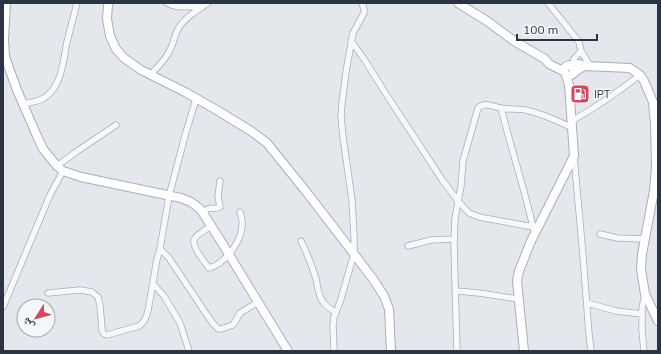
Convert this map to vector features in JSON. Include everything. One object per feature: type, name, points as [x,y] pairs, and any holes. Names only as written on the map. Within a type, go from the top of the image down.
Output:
[{"type":"street","points":[[6,3],[4,56],[22,104],[43,149],[60,168],[81,177],[181,198],[191,202],[199,208],[288,351]]},
{"type":"street","points":[[22,104],[43,98],[51,92],[58,82],[63,67],[77,3]]},
{"type":"street","points":[[166,3],[179,7],[202,7]]},
{"type":"street","points":[[151,74],[171,49],[178,30],[182,24],[189,16],[208,3]]},
{"type":"street","points":[[334,351],[334,317],[354,254],[352,200],[341,116],[344,80],[351,41],[353,33],[364,12],[362,3]]},
{"type":"street","points":[[458,3],[487,21],[514,41],[545,59],[555,61],[569,70],[587,66],[630,68],[640,75],[653,102],[656,167],[654,191],[644,239],[641,269],[645,294],[658,321]]},
{"type":"street","points":[[548,3],[576,38],[587,66]]},
{"type":"street","points":[[109,4],[107,26],[116,49],[124,58],[141,70],[184,92],[251,131],[267,143],[354,254],[384,296],[389,309],[391,351]]},
{"type":"street","points":[[351,41],[443,180],[458,201],[469,213],[534,230]]},
{"type":"street","points":[[581,51],[574,59],[569,70],[569,85],[591,351]]},
{"type":"street","points":[[572,124],[640,75]]},
{"type":"street","points":[[48,293],[80,290],[92,292],[98,297],[102,330],[104,334],[107,335],[139,326],[144,323],[148,310],[169,196],[196,99]]},
{"type":"street","points":[[457,351],[454,239],[455,218],[463,162],[478,108],[480,105],[485,104],[502,108],[516,108],[572,124]]},
{"type":"street","points":[[502,108],[509,140],[527,200],[534,230]]},
{"type":"street","points":[[3,307],[60,168],[76,152],[116,125]]},
{"type":"street","points":[[524,351],[518,299],[517,281],[519,271],[534,230],[574,156]]},
{"type":"street","points":[[203,213],[212,207],[218,209],[220,207],[218,196],[220,181]]},
{"type":"street","points":[[211,226],[194,240],[196,250],[209,268],[215,266],[229,254],[237,242],[242,230],[240,212]]},
{"type":"street","points":[[600,234],[617,238],[644,239]]},
{"type":"street","points":[[408,246],[431,240],[454,239]]},
{"type":"street","points":[[301,241],[316,279],[319,293],[323,302],[336,313]]},
{"type":"street","points":[[160,249],[169,258],[211,321],[218,329],[233,325],[240,313],[258,302]]},
{"type":"street","points":[[153,284],[164,296],[180,323],[189,351]]},
{"type":"street","points":[[456,291],[518,299]]},
{"type":"street","points":[[644,351],[642,308],[645,294]]},
{"type":"street","points":[[586,303],[616,311],[642,314]]},
{"type":"place","name":"IPT","points":[[580,94]]}]
